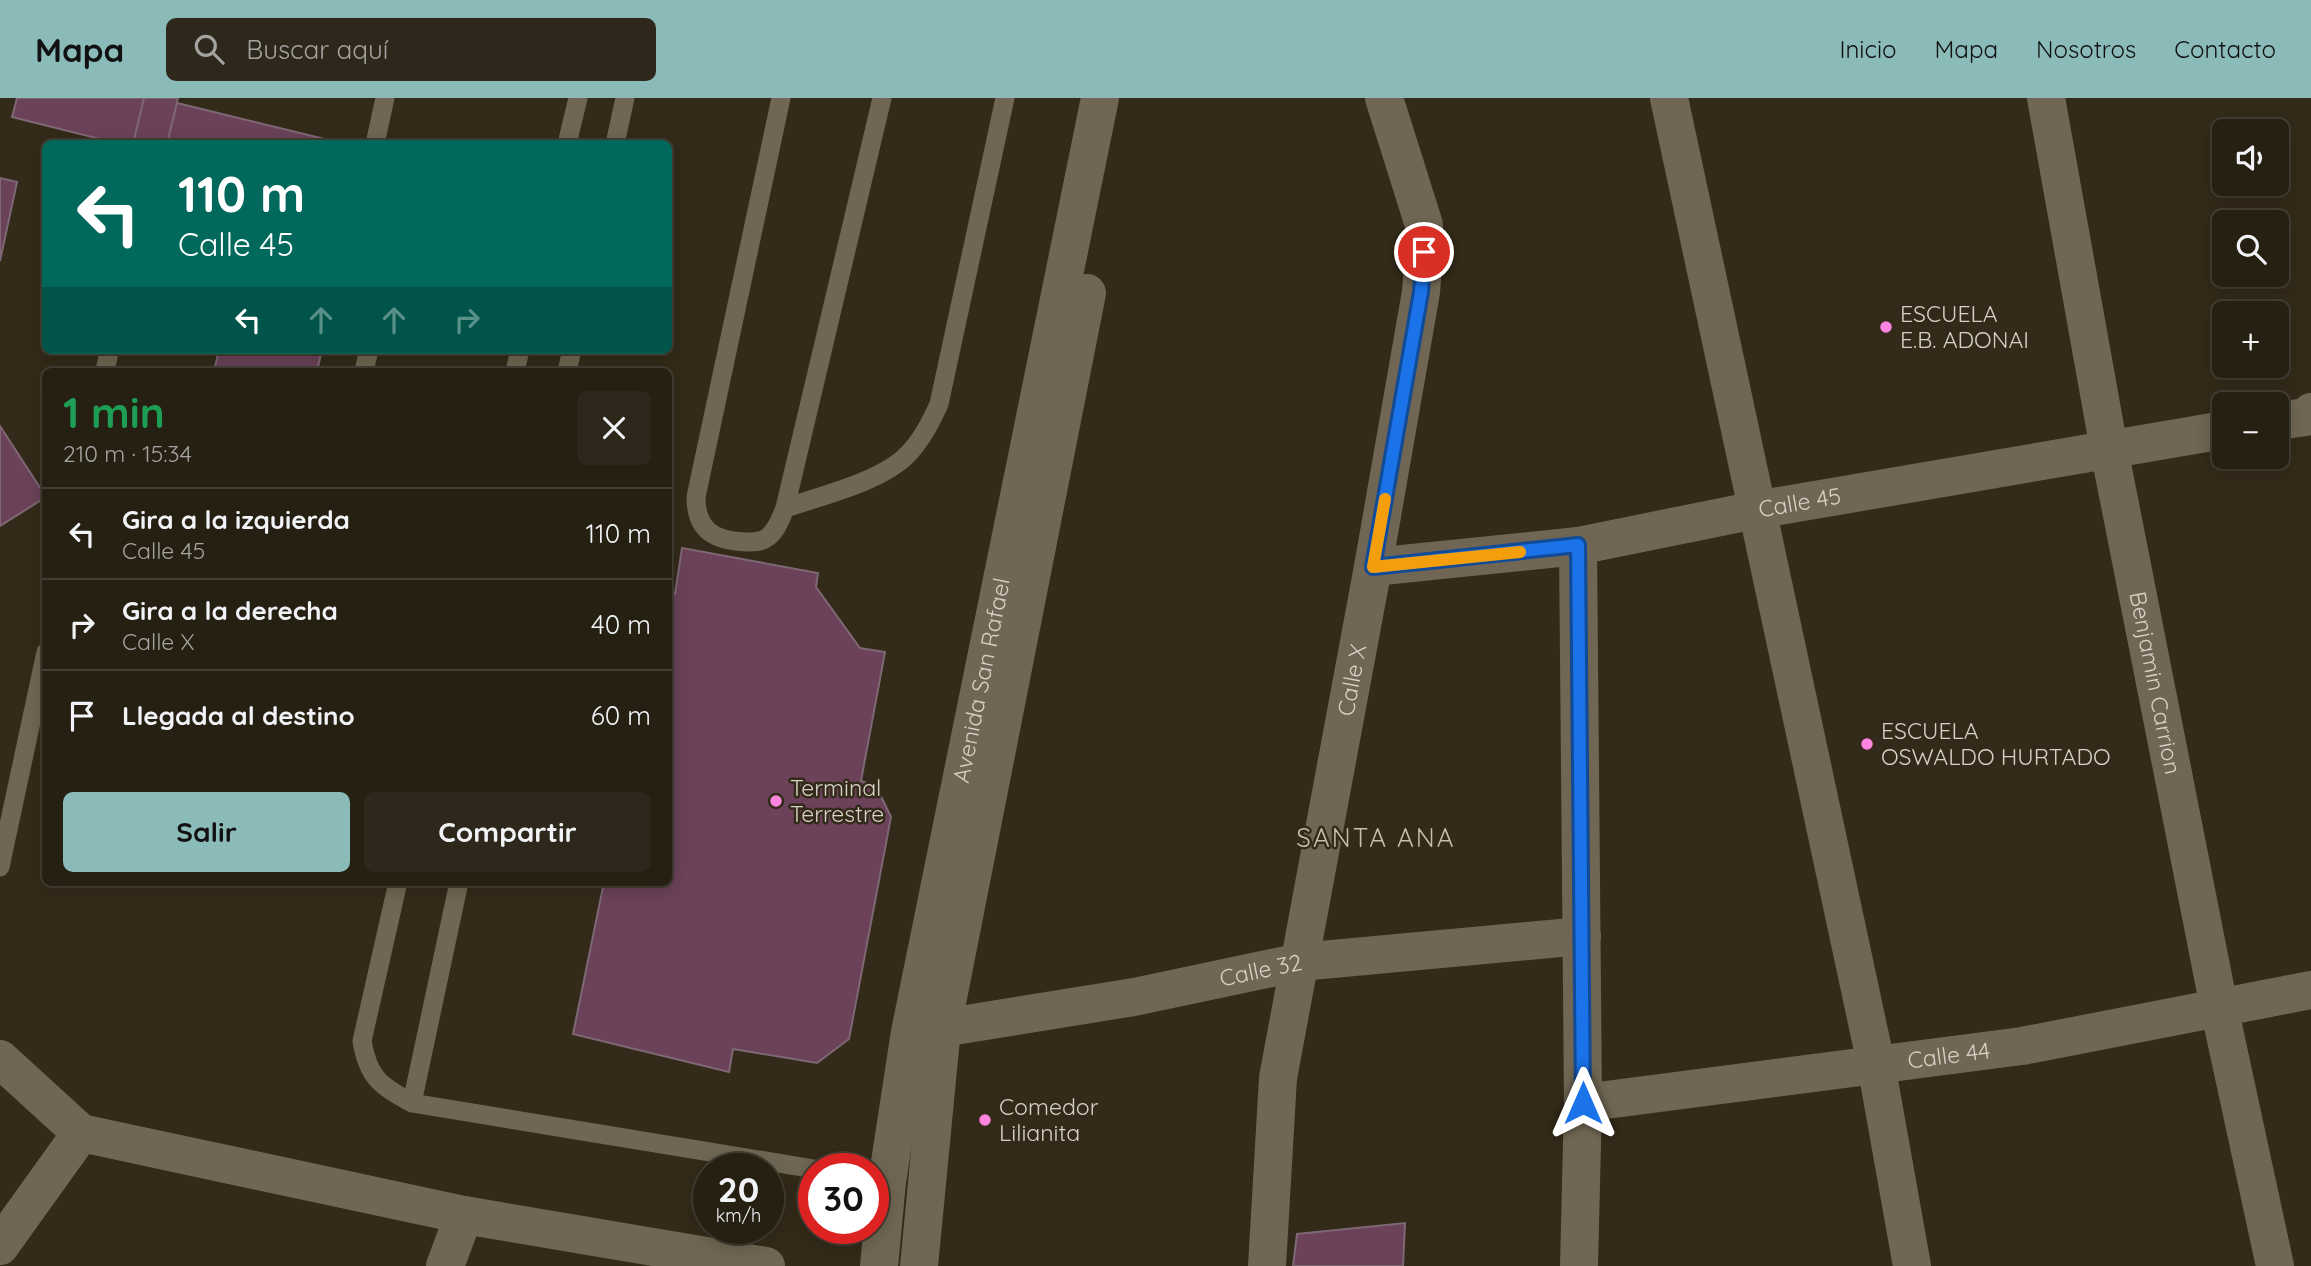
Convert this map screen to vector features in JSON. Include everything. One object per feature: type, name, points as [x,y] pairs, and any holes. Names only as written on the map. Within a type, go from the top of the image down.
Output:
[{"type":"street","name":"Calle X","points":[[1267,1266],[1278,1078],[1421,292],[1424,225],[1384,98]]},
{"type":"street","points":[[1669,98],[1876,1064],[1912,1266]]},
{"type":"street","name":"Benjamin Carrion","points":[[2046,98],[2109,449],[2219,1007],[2275,1266]]},
{"type":"street","name":"Avenida San Rafael","points":[[919,1266],[942,1028],[1120,128],[1101,100]]},
{"type":"street","name":"Avenida San Rafael","points":[[885,1153],[1101,100]]},
{"type":"street","name":"Calle 45","points":[[1373,567],[1578,545],[1756,510],[2212,432]]},
{"type":"street","points":[[1578,545],[1583,1103],[1579,1266]]},
{"type":"street","name":"Calle 32","points":[[942,1028],[1134,997],[1300,962],[1582,936]]},
{"type":"street","name":"Calle 44","points":[[1583,1103],[2022,1046],[2311,990]]},
{"type":"street","points":[[0,1059],[81,1133],[464,1215],[766,1266]]},
{"type":"street","points":[[0,1246],[81,1133]]},
{"type":"street","points":[[445,1266],[464,1215]]},
{"type":"street","name":"Avenida San Rafael","points":[[879,1244],[879,1266]]},
{"type":"lane","points":[[376,140],[385,98]]},
{"type":"lane","points":[[568,140],[578,98]]},
{"type":"lane","points":[[616,140],[625,98]]},
{"type":"lane","points":[[781,98],[696,497],[696,512],[702,526],[728,542],[757,542],[768,537],[778,525],[785,508],[882,98]]},
{"type":"lane","points":[[785,508],[884,473],[908,455],[926,432],[939,404],[1005,98]]},
{"type":"lane","points":[[0,867],[42,671]]},
{"type":"lane","points":[[397,886],[362,1041],[372,1076],[384,1087],[412,1103],[798,1166]]},
{"type":"lane","points":[[412,1103],[458,886]]},
{"type":"building","points":[[17,98],[144,98],[134,140],[104,140],[12,117]]},
{"type":"building","points":[[144,98],[178,98],[168,140],[134,140]]},
{"type":"building","points":[[177,103],[329,140],[168,140]]},
{"type":"building","points":[[0,178],[17,182],[0,261]]},
{"type":"building","points":[[218,354],[321,354],[318,368],[215,368]]},
{"type":"building","points":[[0,426],[42,491],[42,500],[0,526]]},
{"type":"building","name":"Terminal Terrestre","points":[[682,548],[818,573],[816,587],[860,648],[885,652],[861,781],[876,786],[891,817],[849,1039],[817,1063],[733,1049],[729,1072],[573,1034],[603,886],[672,886],[672,593],[675,594]]},
{"type":"building","points":[[1405,1223],[1403,1266],[1293,1266],[1297,1234]]},
{"type":"slow traffic","points":[[1385,499],[1373,567],[1520,552]]},
{"type":"place","name":"ESCUELA E.B. ADONAI","points":[[1886,327]]},
{"type":"place","name":"ESCUELA OSWALDO HURTADO","points":[[1867,744]]},
{"type":"place","name":"Terminal Terrestre","points":[[776,801]]},
{"type":"place","name":"Comedor Lilianita","points":[[985,1120]]},
{"type":"district","name":"SANTA ANA","points":[[1376,838]]},
{"type":"route","points":[[1424,252],[1421,292],[1373,567],[1578,545],[1583,1103]]}]
